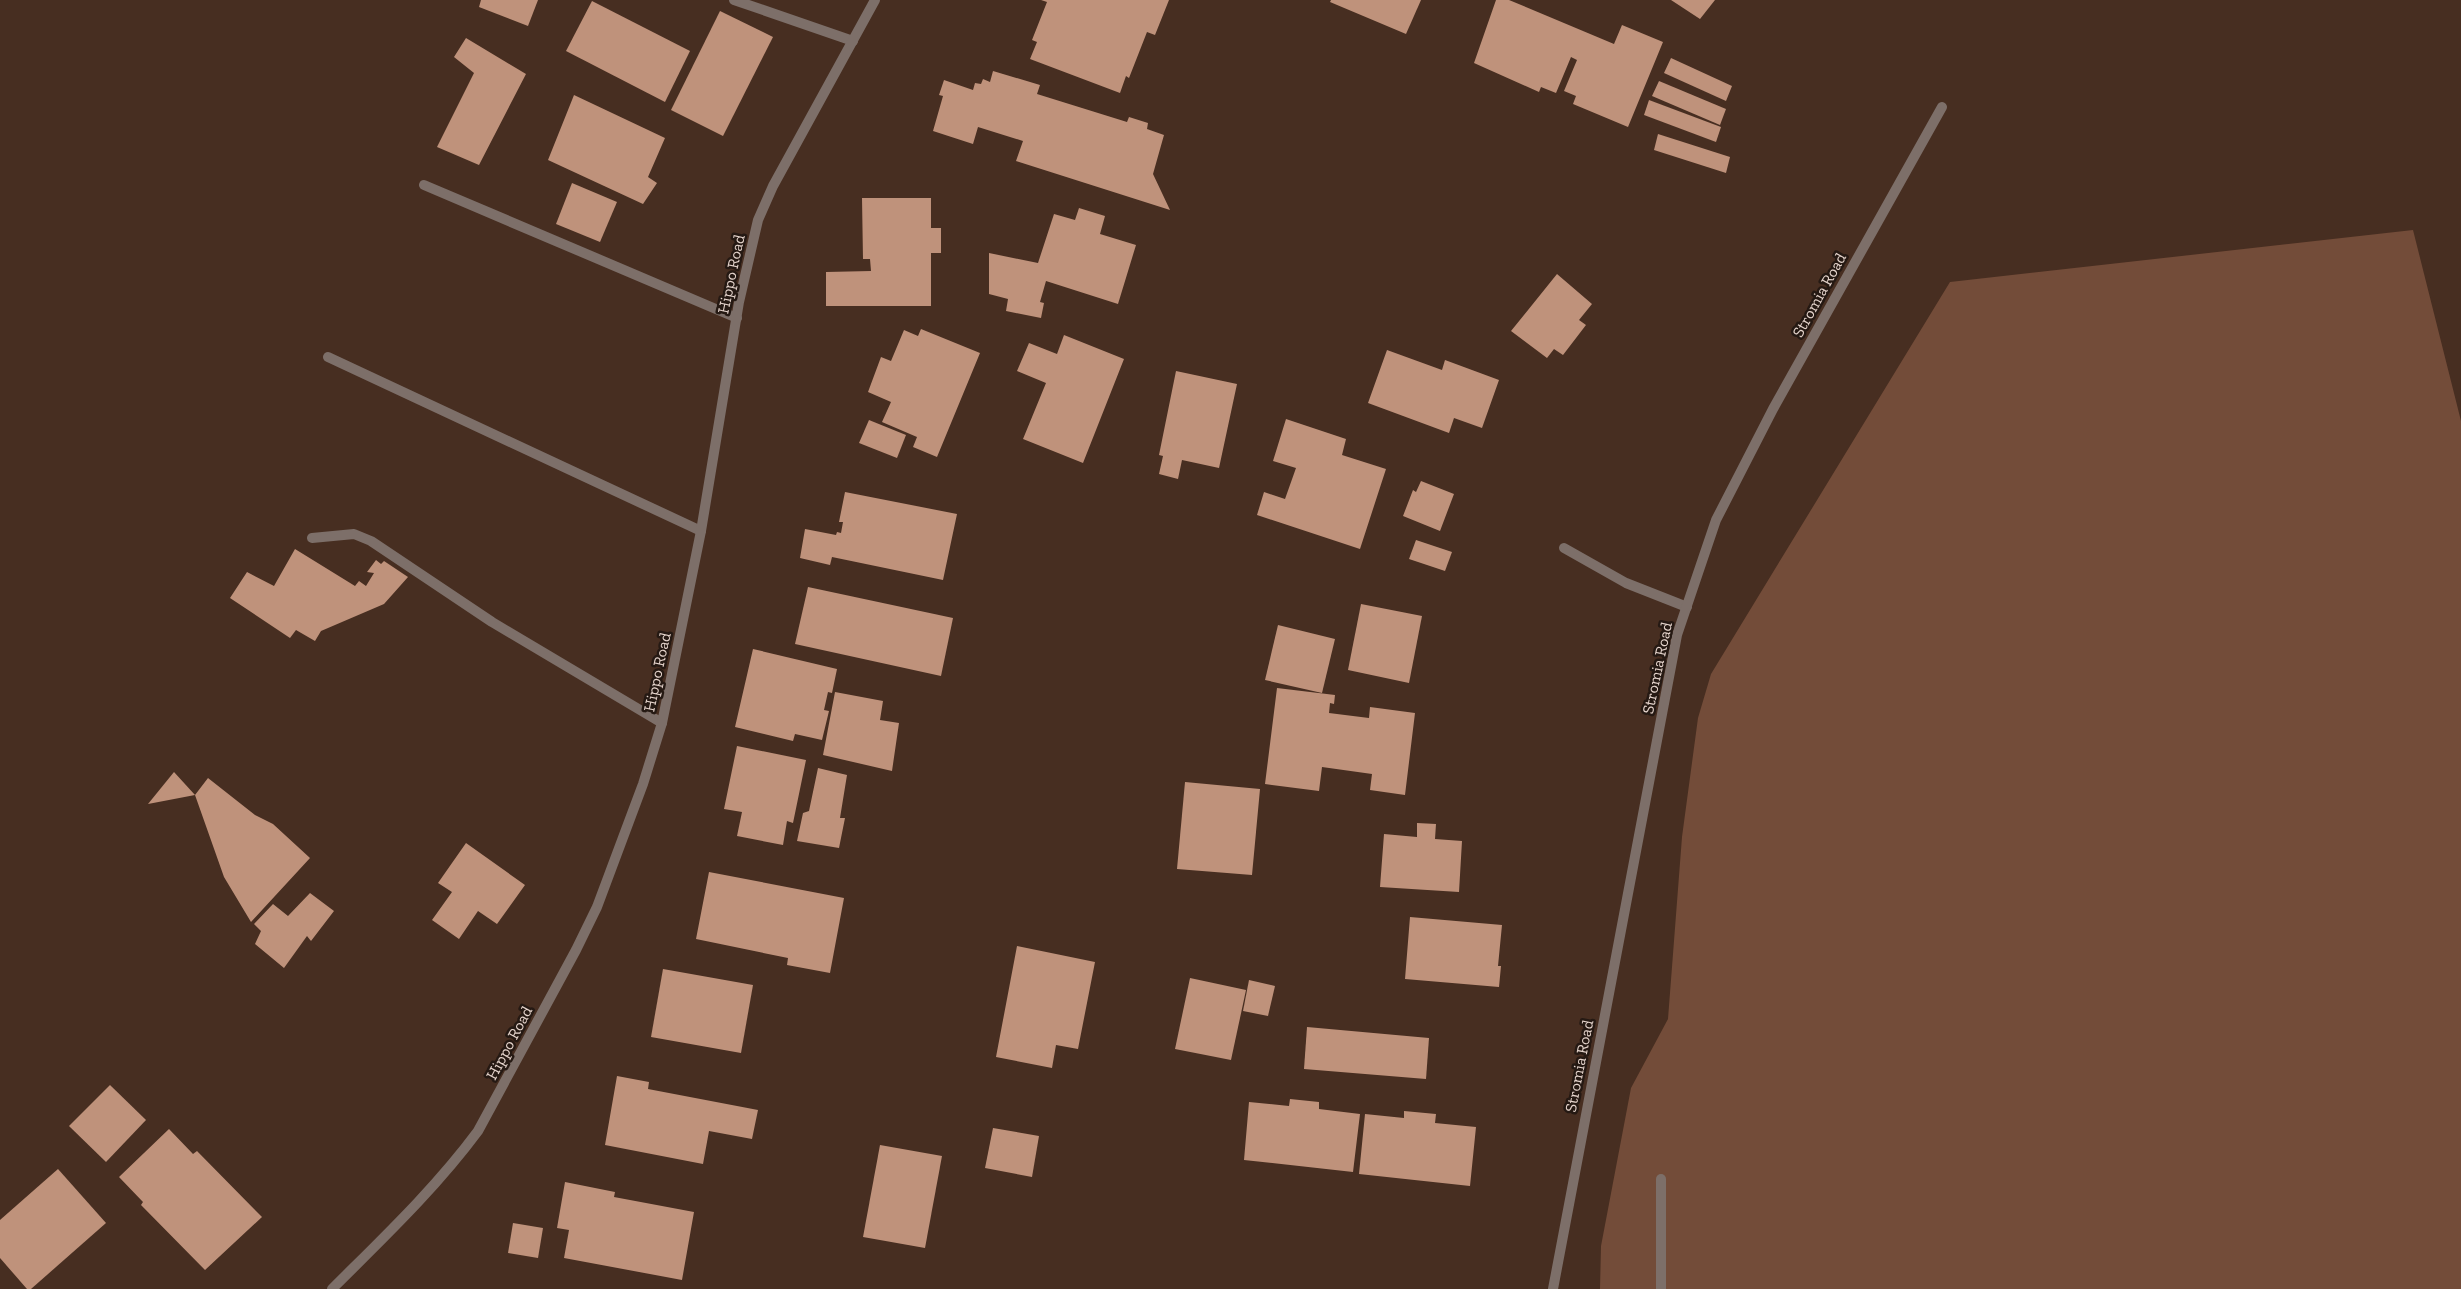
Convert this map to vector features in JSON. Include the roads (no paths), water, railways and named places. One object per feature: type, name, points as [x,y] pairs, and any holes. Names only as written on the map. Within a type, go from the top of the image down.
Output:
[{"type":"street","points":[[734,0],[852,41]]},
{"type":"street","name":"Hippo Road","points":[[332,1289],[390,1233],[457,1158],[485,1120],[597,907],[644,784],[662,723],[701,531],[737,318],[750,250],[758,220],[772,186],[875,0]]},
{"type":"street","name":"Stromia Road","points":[[1553,1289],[1677,635],[1716,520],[1772,409],[1942,107]]},
{"type":"street","points":[[424,185],[737,318]]},
{"type":"street","points":[[328,356],[701,531]]},
{"type":"street","points":[[312,538],[354,534],[371,541],[492,622],[662,723]]},
{"type":"street","points":[[1564,548],[1626,583],[1687,607]]},
{"type":"street","points":[[1661,1179],[1662,1289]]}]
